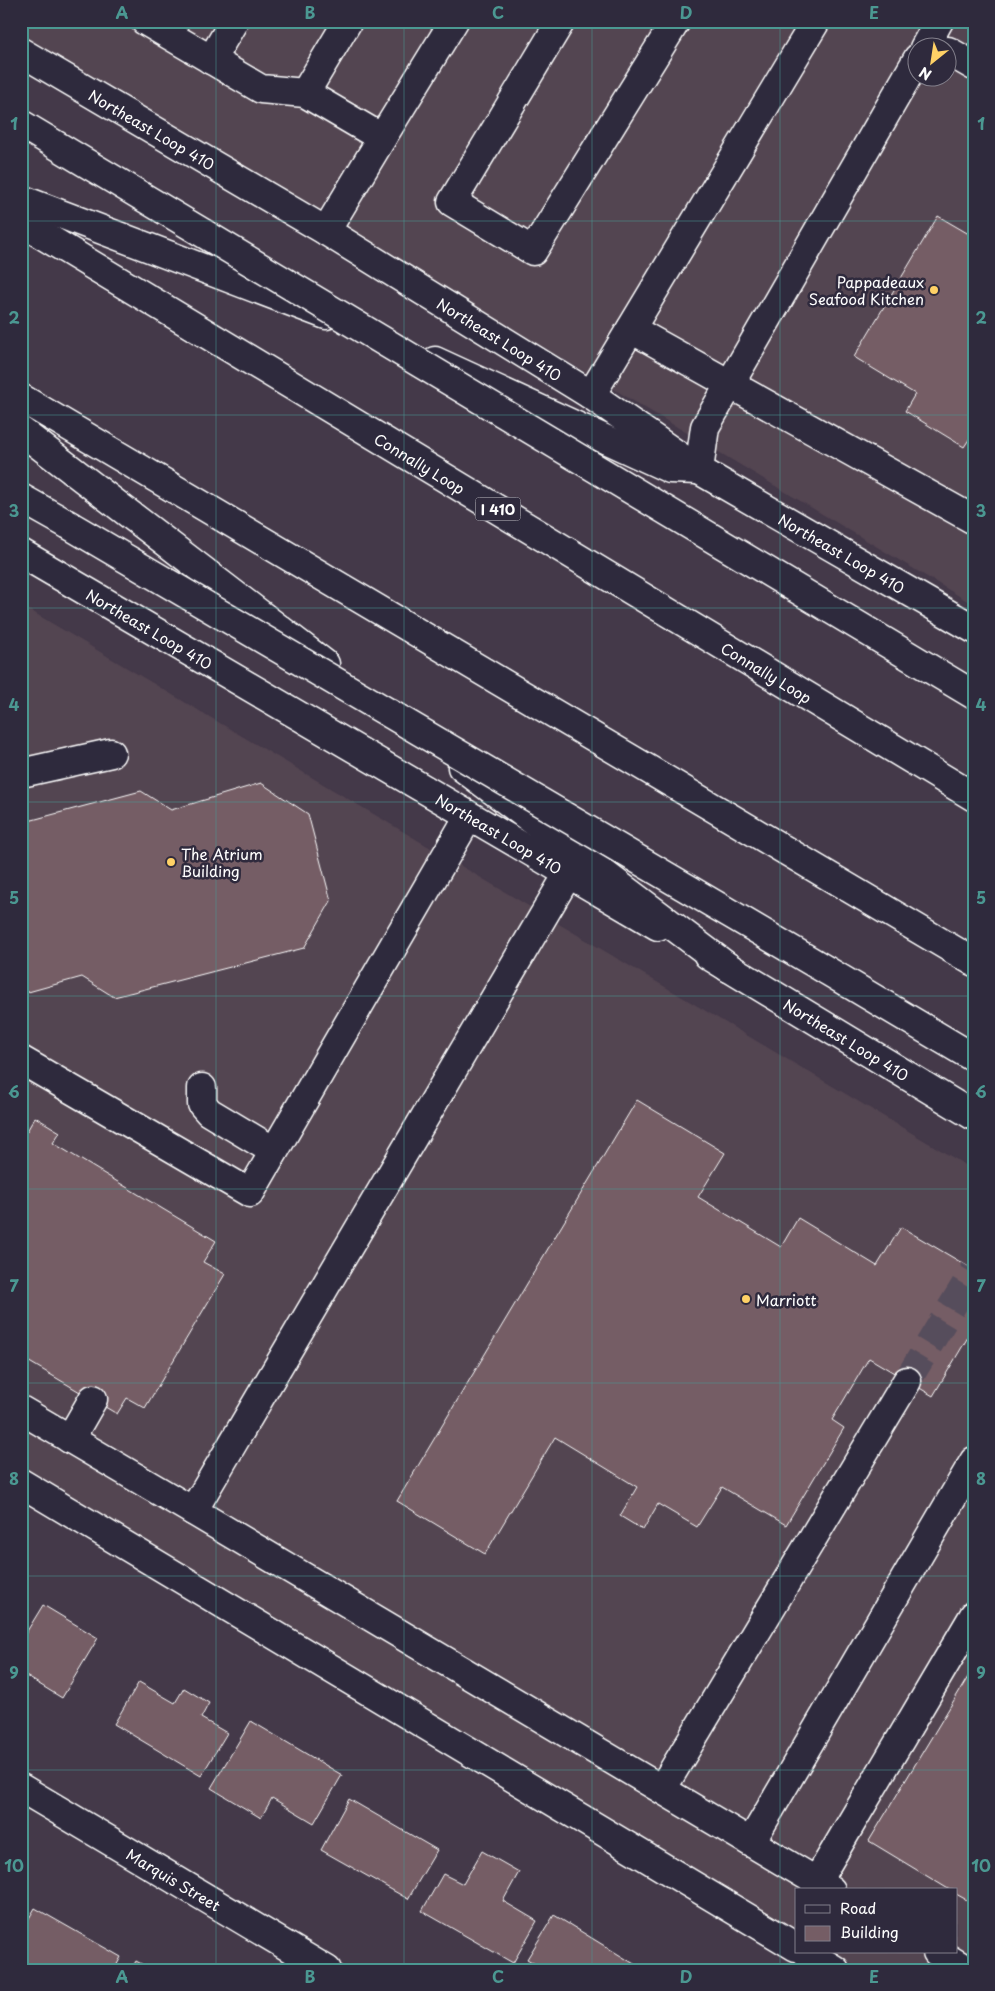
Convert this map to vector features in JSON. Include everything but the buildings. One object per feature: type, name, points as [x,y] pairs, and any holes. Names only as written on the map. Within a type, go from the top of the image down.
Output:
[{"type":"main road","points":[[145,21],[261,89],[305,92],[382,138]]},
{"type":"main road","points":[[210,60],[234,21]]},
{"type":"main road","points":[[305,92],[348,21]]},
{"type":"main road","points":[[326,231],[454,21]]},
{"type":"main road","points":[[561,21],[452,202],[533,251],[676,21]]},
{"type":"main road","points":[[591,395],[816,21]]},
{"type":"main road","name":"Northeast Loop 410","points":[[21,52],[326,231],[591,395],[700,470],[974,629]]},
{"type":"main road","points":[[958,57],[974,66]]},
{"type":"main road","points":[[21,199],[385,338],[670,469],[700,470],[706,427],[908,86]]},
{"type":"main road","points":[[21,124],[974,695]]},
{"type":"main road","name":"Connally Loop","points":[[21,222],[974,797]]},
{"type":"main road","points":[[631,329],[974,520]]},
{"type":"main road","points":[[21,398],[974,962]]},
{"type":"main road","points":[[21,431],[256,613],[729,968]]},
{"type":"main road","points":[[21,498],[974,1058]]},
{"type":"main road","name":"Northeast Loop 410","points":[[21,553],[729,968],[974,1116]]},
{"type":"main road","points":[[21,773],[111,753]]},
{"type":"main road","points":[[21,1060],[250,1193],[469,816]]},
{"type":"main road","points":[[193,1511],[568,874]]},
{"type":"main road","points":[[202,1088],[202,1104],[209,1112],[274,1151]]},
{"type":"main road","points":[[662,1789],[907,1381]]},
{"type":"main road","points":[[70,1439],[93,1399]]},
{"type":"main road","points":[[21,1410],[824,1885],[974,1615]]},
{"type":"main road","points":[[751,1842],[974,1461]]},
{"type":"main road","points":[[21,1483],[795,1946]]},
{"type":"main road","name":"Marquis Street","points":[[21,1788],[327,1970]]},
{"type":"main road","points":[[809,1954],[835,1970]]},
{"type":"main road","points":[[940,1954],[966,1970]]},
{"type":"shaded area","points":[[21,21],[974,21],[974,605],[21,34]]},
{"type":"shaded area","points":[[21,605],[974,1170],[974,1970],[862,1970],[836,1954],[958,1954],[958,1888],[795,1888],[795,1929],[21,1468]]},
{"type":"tunnel","points":[[907,1381],[974,1270]]},
{"type":"place","name":"Pappadeaux Seafood Kitchen","points":[[934,290]]},
{"type":"place","name":"The Atrium Building","points":[[171,862]]},
{"type":"place","name":"Marriott","points":[[746,1299]]}]
